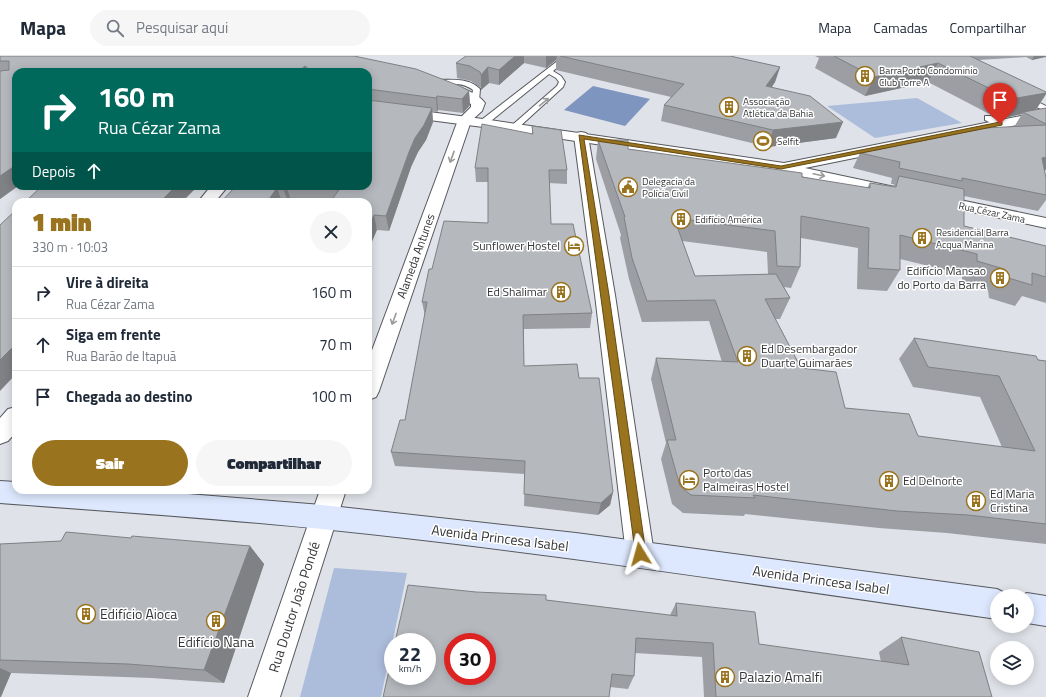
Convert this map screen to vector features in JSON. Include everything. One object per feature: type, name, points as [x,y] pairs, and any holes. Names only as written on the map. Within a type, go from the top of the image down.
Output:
[{"type":"main road","name":"Avenida Princesa Isabel","points":[[0,492],[12,493]]},
{"type":"main road","name":"Avenida Princesa Isabel","points":[[31,494],[141,501],[324,518],[640,554],[990,603]]},
{"type":"main road","points":[[1034,609],[1046,611]]},
{"type":"street","points":[[419,77],[467,95],[478,103],[477,108],[465,120]]},
{"type":"street","name":"Rua Cézar Zama","points":[[372,108],[581,136],[781,168],[1046,223]]},
{"type":"street","points":[[781,168],[994,121],[1046,114]]},
{"type":"street","name":"Alameda Antunes","points":[[372,380],[465,120]]},
{"type":"street","points":[[581,136],[605,295],[640,554]]},
{"type":"street","points":[[210,198],[216,190]]},
{"type":"street","points":[[0,434],[12,420]]},
{"type":"street","points":[[324,518],[332,494]]},
{"type":"street","name":"Rua Doutor João Pondé","points":[[264,697],[324,518]]},
{"type":"lane","points":[[483,123],[568,56]]},
{"type":"lane","points":[[514,127],[560,87],[562,82],[559,77],[549,72]]},
{"type":"lane","points":[[1018,96],[1046,109]]},
{"type":"shaded area","points":[[593,86],[650,99],[625,126],[564,110]]},
{"type":"shaded area","points":[[917,98],[962,123],[875,138],[827,106]]},
{"type":"shaded area","points":[[334,568],[407,573],[394,633],[384,633],[384,683],[381,697],[300,697]]},
{"type":"building","points":[[0,56],[354,56],[416,69],[469,91],[462,99],[437,96],[436,98],[372,90],[372,68],[307,68],[305,66],[303,68],[12,68],[12,168],[0,176],[0,71],[9,70],[9,61],[0,61]]},
{"type":"building","points":[[466,56],[515,56],[499,70],[488,67],[481,75],[480,72],[470,66],[456,63]]},
{"type":"building","points":[[560,56],[730,56],[780,67],[766,86],[810,96],[843,122],[773,130],[664,105],[684,84]]},
{"type":"building","points":[[834,56],[970,56],[1046,93],[1011,99],[938,63],[874,77]]},
{"type":"building","points":[[372,100],[432,108],[409,152],[386,216],[374,215],[372,219],[372,198],[333,198],[339,190],[372,190]]},
{"type":"building","points":[[1046,108],[1046,124],[1023,112]]},
{"type":"building","points":[[482,124],[533,134],[532,126],[561,130],[567,170],[549,170],[551,224],[573,224],[592,313],[523,315],[524,366],[577,364],[579,378],[599,378],[613,492],[601,503],[524,494],[525,461],[391,452],[400,420],[405,420],[427,302],[422,302],[429,269],[432,269],[444,221],[488,223],[488,168],[475,168]]},
{"type":"building","points":[[1046,125],[1046,157],[1042,158],[1046,178],[1046,195],[962,178],[962,181],[899,168],[900,162],[860,153],[985,128]]},
{"type":"building","points":[[598,140],[628,140],[628,149],[802,173],[802,177],[870,188],[870,183],[896,187],[899,176],[964,189],[964,226],[1046,246],[1046,277],[1032,273],[1032,285],[1005,277],[1004,269],[977,261],[977,254],[900,235],[900,270],[868,268],[869,228],[801,216],[800,267],[777,266],[775,231],[674,218],[695,276],[776,274],[790,298],[765,299],[801,368],[836,372],[845,408],[909,414],[918,436],[1035,451],[999,376],[928,367],[914,338],[1036,356],[1038,360],[1046,361],[1046,524],[968,515],[897,511],[753,495],[755,498],[691,495],[680,486],[667,440],[676,440],[656,358],[738,362],[715,300],[647,301],[632,258],[625,217]]},
{"type":"building","points":[[38,190],[172,190],[164,198],[29,198]]},
{"type":"building","points":[[232,190],[276,190],[270,198],[225,198]]},
{"type":"building","points":[[12,214],[12,348],[0,360],[0,225]]},
{"type":"building","points":[[66,532],[250,546],[204,670],[128,664],[0,660],[0,544],[61,541]]},
{"type":"building","points":[[408,585],[476,592],[546,595],[546,600],[677,616],[676,603],[755,612],[759,644],[909,665],[901,637],[979,652],[992,697],[716,697],[713,643],[636,638],[634,676],[612,674],[609,697],[383,697],[386,685],[436,685],[436,633],[397,633]]},
{"type":"place","name":"BarraPorto Condominio Club Torre A","points":[[865,76]]},
{"type":"place","name":"Associação Atlética da Bahia","points":[[729,107]]},
{"type":"place","name":"Selfit","points":[[763,141]]},
{"type":"place","name":"Delegacia da Polícia Civil","points":[[628,187]]},
{"type":"place","name":"Edifício América","points":[[681,219]]},
{"type":"place","name":"Residencial Barra Acqua Marina","points":[[922,238]]},
{"type":"place","name":"Sunflower Hostel","points":[[574,246]]},
{"type":"place","name":"Edifício Mansao do Porto da Barra","points":[[1000,278]]},
{"type":"place","name":"Ed Shalimar","points":[[561,292]]},
{"type":"place","name":"Ed Desembargador Duarte Guimarães","points":[[747,356]]},
{"type":"place","name":"Porto das Palmeiras Hostel","points":[[689,480]]},
{"type":"place","name":"Ed Delnorte","points":[[889,481]]},
{"type":"place","name":"Ed Maria Cristina","points":[[976,501]]},
{"type":"place","name":"Edifício Aioca","points":[[86,614]]},
{"type":"place","name":"Edifício Nana","points":[[216,621]]},
{"type":"place","name":"Palazio Amalfi","points":[[725,677]]},
{"type":"route","points":[[640,554],[605,295],[581,136],[781,168],[1000,124]]}]
